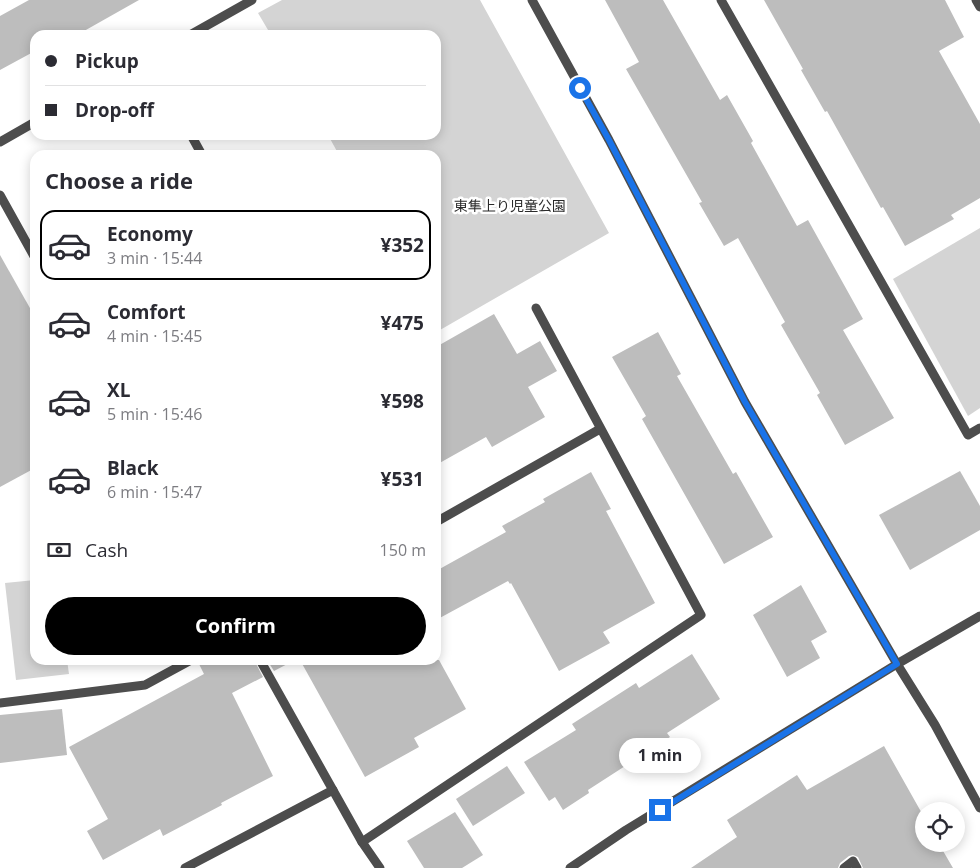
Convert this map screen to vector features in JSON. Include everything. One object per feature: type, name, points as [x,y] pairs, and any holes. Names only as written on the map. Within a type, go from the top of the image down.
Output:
[{"type":"street","points":[[199,30],[252,0]]},
{"type":"street","points":[[532,0],[609,140],[745,402],[897,664],[935,725],[980,808]]},
{"type":"street","points":[[721,0],[968,435],[980,428]]},
{"type":"street","points":[[976,0],[980,7]]},
{"type":"street","points":[[0,142],[30,125]]},
{"type":"street","points":[[0,195],[30,249]]},
{"type":"street","points":[[362,842],[700,615],[536,308]]},
{"type":"street","points":[[441,519],[600,428]]},
{"type":"street","points":[[570,868],[635,825],[897,664],[980,616]]},
{"type":"street","points":[[0,703],[145,685],[182,665]]},
{"type":"street","points":[[263,665],[362,842],[380,868]]},
{"type":"street","points":[[185,868],[333,790]]},
{"type":"street","points":[[844,868],[853,861],[857,868]]},
{"type":"green space","name":"東隼上り児童公園","points":[[282,0],[480,0],[609,233],[441,329],[441,150],[336,150],[331,140],[441,140],[441,30],[268,30],[258,13]]},
{"type":"green space","points":[[980,228],[980,408],[968,416],[893,279]]},
{"type":"green space","points":[[30,580],[30,665],[68,665],[69,674],[16,680],[5,583]]},
{"type":"building","points":[[29,0],[139,0],[86,30],[30,30],[30,54],[0,70],[0,16]]},
{"type":"building","points":[[605,0],[663,0],[720,100],[727,95],[797,226],[808,220],[863,319],[843,330],[894,418],[845,445],[817,395],[820,393],[781,325],[785,322],[738,238],[724,246],[699,203],[702,202],[626,69],[639,62]]},
{"type":"building","points":[[764,0],[945,0],[964,37],[939,51],[980,124],[980,198],[951,215],[954,219],[905,246],[883,207],[881,208],[827,111],[825,112]]},
{"type":"building","points":[[0,255],[30,308],[30,471],[0,487]]},
{"type":"building","points":[[494,314],[517,354],[540,341],[557,371],[528,387],[545,417],[492,447],[486,437],[441,462],[441,344]]},
{"type":"building","points":[[658,332],[681,374],[677,376],[733,474],[736,472],[773,537],[724,564],[642,419],[646,416],[612,357]]},
{"type":"building","points":[[960,471],[980,506],[980,530],[910,570],[879,515]]},
{"type":"building","points":[[591,472],[611,509],[606,511],[655,603],[603,632],[610,643],[559,671],[511,583],[508,581],[441,617],[441,568],[506,532],[502,526],[545,502],[543,499]]},
{"type":"building","points":[[801,585],[827,632],[811,641],[820,658],[787,677],[753,615]]},
{"type":"building","points":[[692,654],[720,699],[667,733],[670,737],[588,790],[589,793],[563,810],[555,797],[549,801],[524,762],[576,730],[572,724],[636,683],[639,688]]},
{"type":"building","points":[[441,664],[466,709],[414,738],[419,747],[365,777],[303,665]]},
{"type":"building","points":[[200,665],[257,665],[263,677],[232,693],[273,776],[163,836],[160,829],[103,860],[87,831],[108,819],[69,747],[204,674]]},
{"type":"building","points":[[270,665],[285,665],[274,671]]},
{"type":"building","points":[[62,709],[67,755],[0,763],[0,715]]},
{"type":"building","points":[[884,746],[916,802],[915,852],[944,852],[953,868],[863,868],[858,857],[853,855],[840,863],[838,868],[691,868],[737,837],[727,820],[797,775],[807,790]]},
{"type":"building","points":[[507,766],[525,793],[473,826],[456,799]]},
{"type":"building","points":[[455,812],[483,855],[462,868],[424,868],[407,841]]},
{"type":"route","points":[[580,88],[745,402],[897,664],[660,810]]}]
